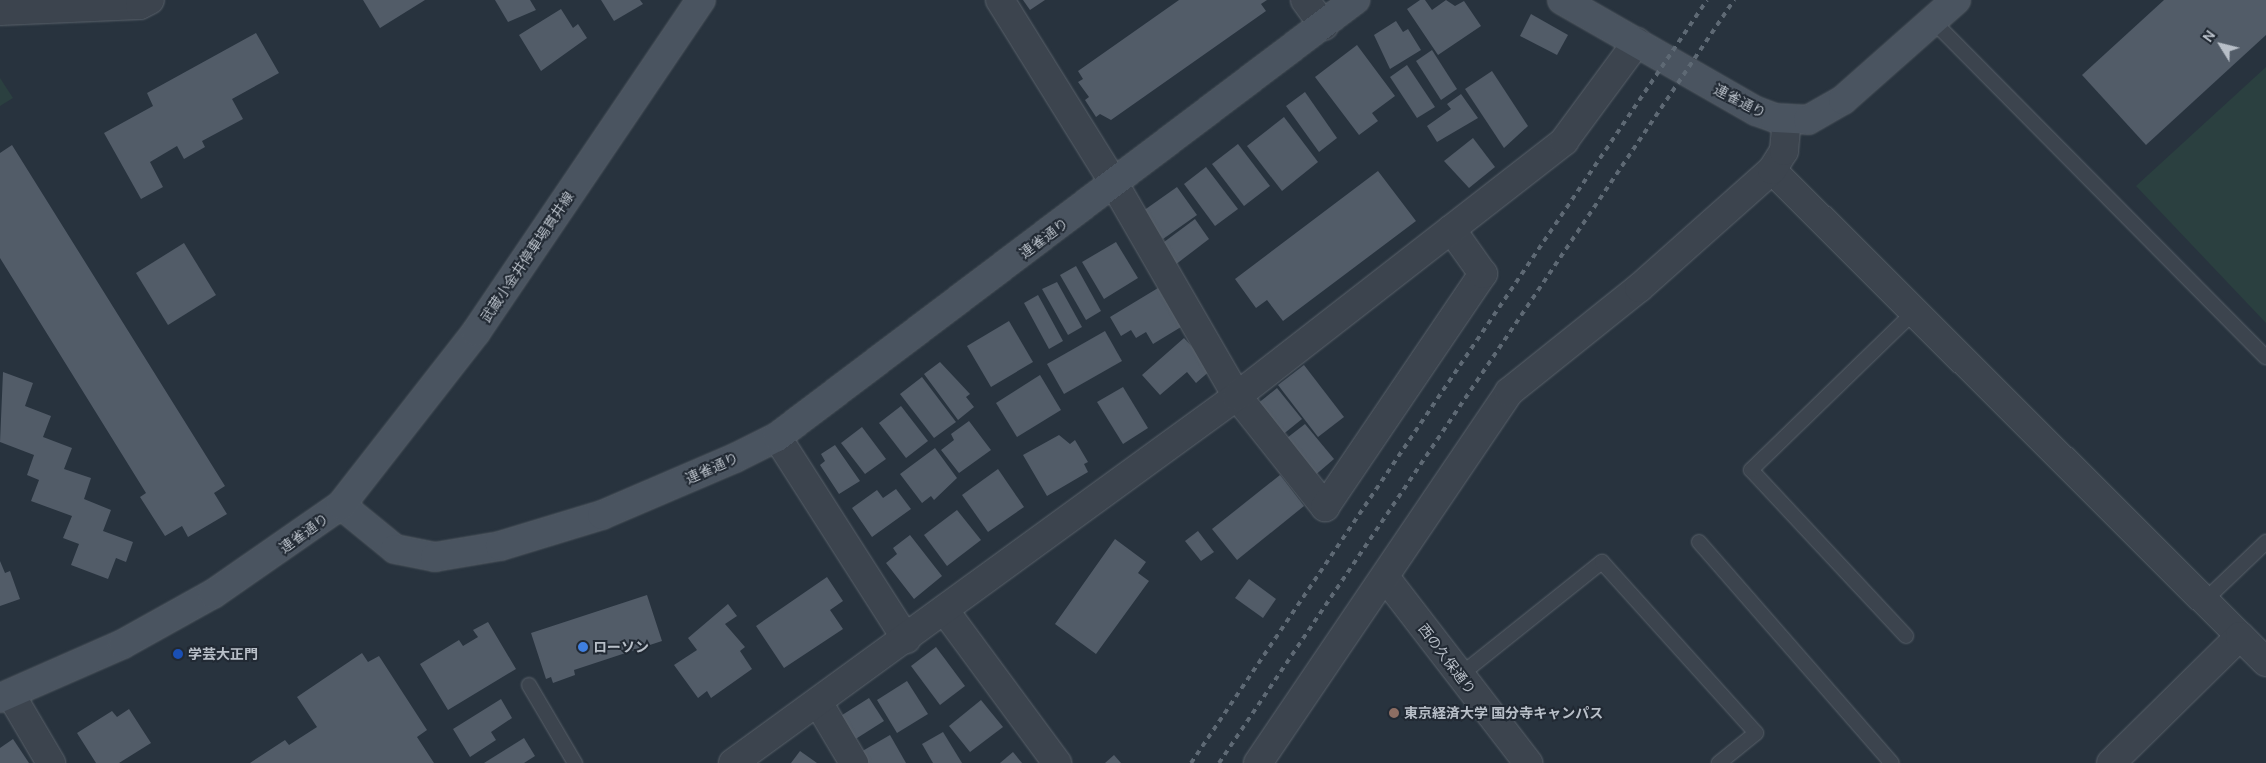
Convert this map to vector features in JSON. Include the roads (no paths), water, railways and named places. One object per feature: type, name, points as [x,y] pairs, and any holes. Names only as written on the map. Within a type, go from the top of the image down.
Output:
[{"type":"main road","name":"武蔵小金井停車場貫井線","points":[[341,505],[476,332],[701,0]]},
{"type":"main road","name":"連雀通り","points":[[5,696],[123,644],[213,594],[341,505],[395,548],[435,557],[467,553],[602,515],[777,437],[1115,185],[1324,26],[1355,0]]},
{"type":"main road","name":"連雀通り","points":[[1562,0],[1756,111],[1788,120],[1808,120],[1827,112],[1956,0]]},
{"type":"street","points":[[0,11],[42,4],[140,5],[150,0]]},
{"type":"street","points":[[1000,0],[1115,185],[1237,396],[1325,507],[1483,274],[1451,229]]},
{"type":"street","points":[[1305,0],[1324,26]]},
{"type":"street","points":[[733,763],[819,704],[1237,396],[1564,141],[1637,42]]},
{"type":"street","points":[[1258,763],[1509,392],[1639,288],[1772,170],[1784,151],[1788,120]]},
{"type":"street","points":[[1772,170],[2266,662]]},
{"type":"street","points":[[777,437],[906,639]]},
{"type":"street","name":"西の久保通り","points":[[1385,577],[1459,676],[1528,763]]},
{"type":"street","points":[[945,611],[1057,763]]},
{"type":"street","points":[[2111,763],[2240,636]]},
{"type":"street","points":[[5,696],[51,763]]},
{"type":"street","points":[[819,704],[854,763]]},
{"type":"lane","points":[[1933,21],[2266,357]]},
{"type":"lane","points":[[1906,636],[1751,470],[1915,311]]},
{"type":"lane","points":[[1700,542],[1892,763]]},
{"type":"lane","points":[[2204,601],[2266,542]]},
{"type":"lane","points":[[1459,676],[1602,562],[1756,734],[1719,763]]},
{"type":"lane","points":[[529,685],[576,763]]},
{"type":"railway","points":[[1191,763],[1707,0]]},
{"type":"railway","points":[[1219,763],[1734,0]]},
{"type":"place","name":"ローソン","points":[[583,647]]},
{"type":"place","name":"学芸大正門","points":[[178,654]]},
{"type":"place","name":"東京経済大学 国分寺キャンパス","points":[[1394,713]]}]
